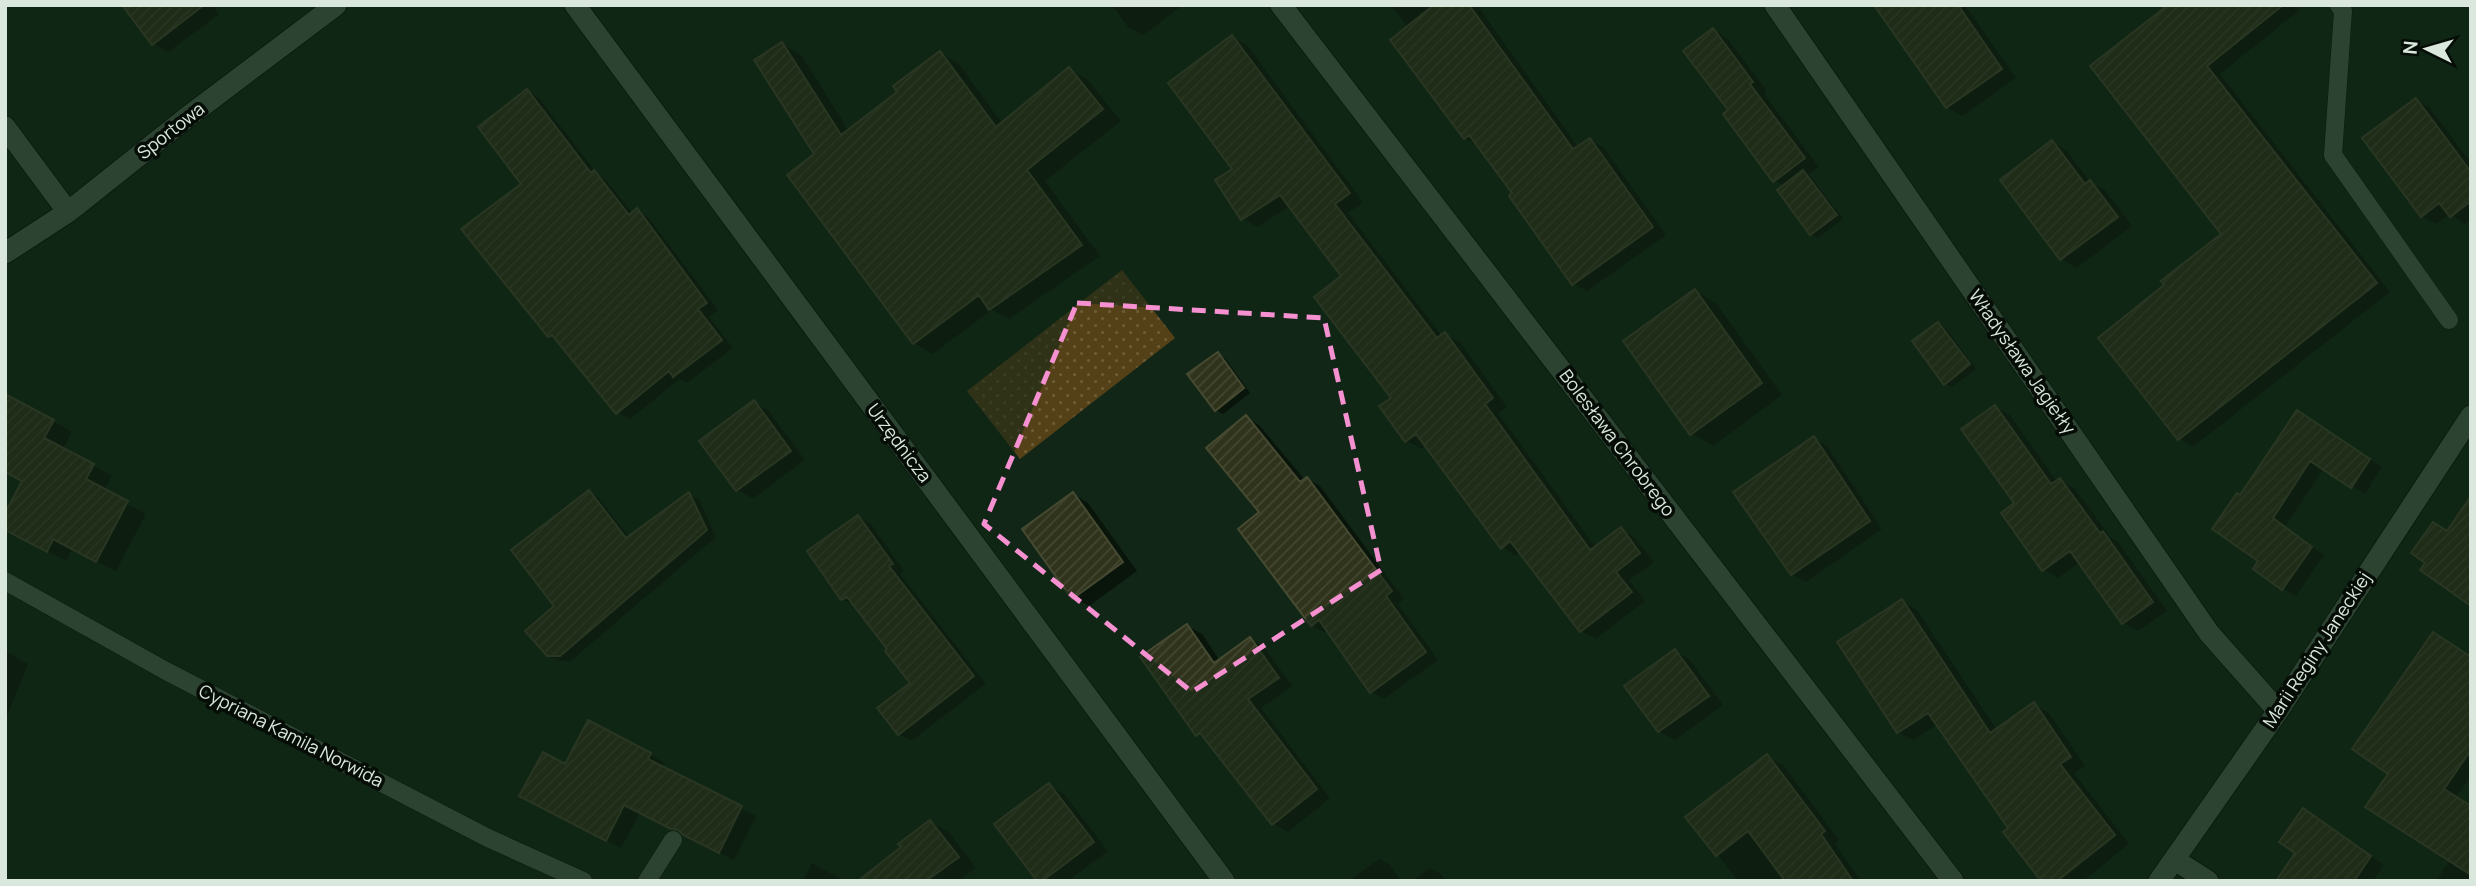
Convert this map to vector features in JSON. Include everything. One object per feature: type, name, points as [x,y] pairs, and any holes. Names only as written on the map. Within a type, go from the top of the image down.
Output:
[{"type":"street","name":"Sportowa","points":[[5,253],[68,212],[336,5]]},
{"type":"street","name":"Urzędnicza","points":[[575,5],[1224,881]]},
{"type":"street","name":"Bolesława Chrobrego","points":[[1281,5],[1953,881]]},
{"type":"street","name":"Władysława Jagiełły","points":[[1775,5],[2209,633],[2278,711]]},
{"type":"street","points":[[5,127],[68,212]]},
{"type":"street","name":"Marii Reginy Janeckiej","points":[[2159,881],[2278,711],[2471,416]]},
{"type":"street","points":[[2175,860],[2208,881]]},
{"type":"lane","points":[[2339,5],[2343,11],[2333,155],[2449,320]]},
{"type":"lane","name":"Cypriana Kamila Norwida","points":[[5,581],[166,671],[463,826],[583,881]]},
{"type":"lane","points":[[647,881],[673,840]]},
{"type":"highlighted area","points":[[1077,303],[1324,318],[1381,570],[1192,692],[984,524]]},
{"type":"shaded area","points":[[1122,270],[1175,338],[1020,459],[967,391]]},
{"type":"building","points":[[122,5],[204,5],[152,45]]},
{"type":"building","points":[[1434,5],[1469,5],[1573,149],[1590,138],[1653,227],[1572,285],[1509,196],[1512,193],[1469,135],[1464,139],[1390,40]]},
{"type":"building","points":[[1874,5],[1958,5],[2002,69],[1946,108]]},
{"type":"building","points":[[2168,5],[2283,5],[2207,66],[2377,283],[2178,440],[2098,338],[2164,285],[2161,281],[2221,234],[2090,66]]},
{"type":"building","points":[[1713,28],[1753,82],[1750,84],[1805,158],[1773,182],[1723,114],[1728,110],[1683,51]]},
{"type":"building","points":[[1232,35],[1350,193],[1335,204],[1437,338],[1445,332],[1493,398],[1485,404],[1590,550],[1621,527],[1640,553],[1616,572],[1632,592],[1580,632],[1510,541],[1501,549],[1416,434],[1405,442],[1379,406],[1391,398],[1314,297],[1341,276],[1280,195],[1241,220],[1215,180],[1232,169],[1168,83]]},
{"type":"building","points":[[782,42],[841,135],[897,92],[893,86],[940,51],[996,127],[1069,67],[1103,109],[1027,170],[1082,245],[989,310],[979,295],[913,344],[787,175],[814,154],[754,60]]},
{"type":"building","points":[[527,89],[591,173],[594,170],[629,215],[637,208],[707,303],[698,309],[722,340],[673,377],[669,371],[616,414],[552,335],[548,337],[461,229],[521,184],[478,127]]},
{"type":"building","points":[[2416,98],[2471,172],[2471,201],[2450,217],[2439,203],[2421,217],[2362,138]]},
{"type":"building","points":[[2052,140],[2085,184],[2090,180],[2118,217],[2060,260],[2000,180]]},
{"type":"building","points":[[1803,170],[1837,215],[1810,235],[1777,190]]},
{"type":"building","points":[[1695,289],[1762,383],[1690,435],[1623,341]]},
{"type":"building","points":[[1938,322],[1970,364],[1944,385],[1912,341]]},
{"type":"building","points":[[1218,352],[1244,388],[1215,411],[1187,374]]},
{"type":"building","points":[[5,394],[54,420],[44,438],[94,464],[86,479],[128,501],[96,562],[53,539],[47,552],[5,530],[5,513],[22,481],[5,472]]},
{"type":"building","points":[[754,400],[791,451],[736,491],[699,441]]},
{"type":"building","points":[[1995,405],[2051,484],[2060,478],[2100,533],[2103,531],[2153,602],[2122,624],[2070,551],[2042,571],[2001,513],[2014,503],[1961,429]]},
{"type":"building","points":[[2297,410],[2370,459],[2351,488],[2310,461],[2273,518],[2312,547],[2282,590],[2253,569],[2258,561],[2212,529],[2237,493],[2240,495]]},
{"type":"building","points":[[1246,415],[1300,482],[1307,477],[1392,591],[1386,596],[1426,652],[1370,693],[1319,620],[1311,626],[1238,529],[1259,512],[1206,448]]},
{"type":"building","points":[[1814,436],[1870,521],[1791,575],[1733,492]]},
{"type":"building","points":[[589,490],[626,538],[689,492],[707,530],[560,656],[547,656],[525,631],[554,606],[511,550]]},
{"type":"building","points":[[1073,492],[1123,562],[1072,599],[1022,529]]},
{"type":"building","points":[[2471,496],[2471,606],[2420,570],[2425,563],[2411,553],[2433,522],[2447,531]]},
{"type":"building","points":[[858,515],[893,564],[889,566],[974,676],[898,735],[877,708],[910,683],[847,597],[841,600],[807,551]]},
{"type":"building","points":[[1902,599],[1990,733],[2034,702],[2071,757],[2060,764],[2115,835],[2057,881],[2041,881],[2003,832],[2008,828],[1928,713],[1897,733],[1837,642]]},
{"type":"building","points":[[1187,624],[1214,663],[1250,637],[1279,678],[1248,699],[1317,789],[1272,825],[1200,733],[1196,736],[1140,657]]},
{"type":"building","points":[[2433,632],[2471,657],[2471,750],[2444,789],[2471,806],[2471,875],[2365,807],[2388,774],[2352,749]]},
{"type":"building","points":[[1675,649],[1709,696],[1658,732],[1624,686]]},
{"type":"building","points":[[588,720],[651,753],[648,759],[742,806],[719,853],[624,805],[606,841],[519,796],[543,752],[565,764]]},
{"type":"building","points":[[1767,754],[1825,831],[1821,834],[1853,881],[1785,881],[1748,831],[1716,856],[1685,817]]},
{"type":"building","points":[[1049,783],[1094,842],[1042,881],[1037,881],[994,824]]},
{"type":"building","points":[[2303,808],[2371,856],[2354,881],[2276,881],[2295,853],[2279,842]]},
{"type":"building","points":[[930,820],[959,857],[926,881],[858,881],[901,847],[898,844]]}]
